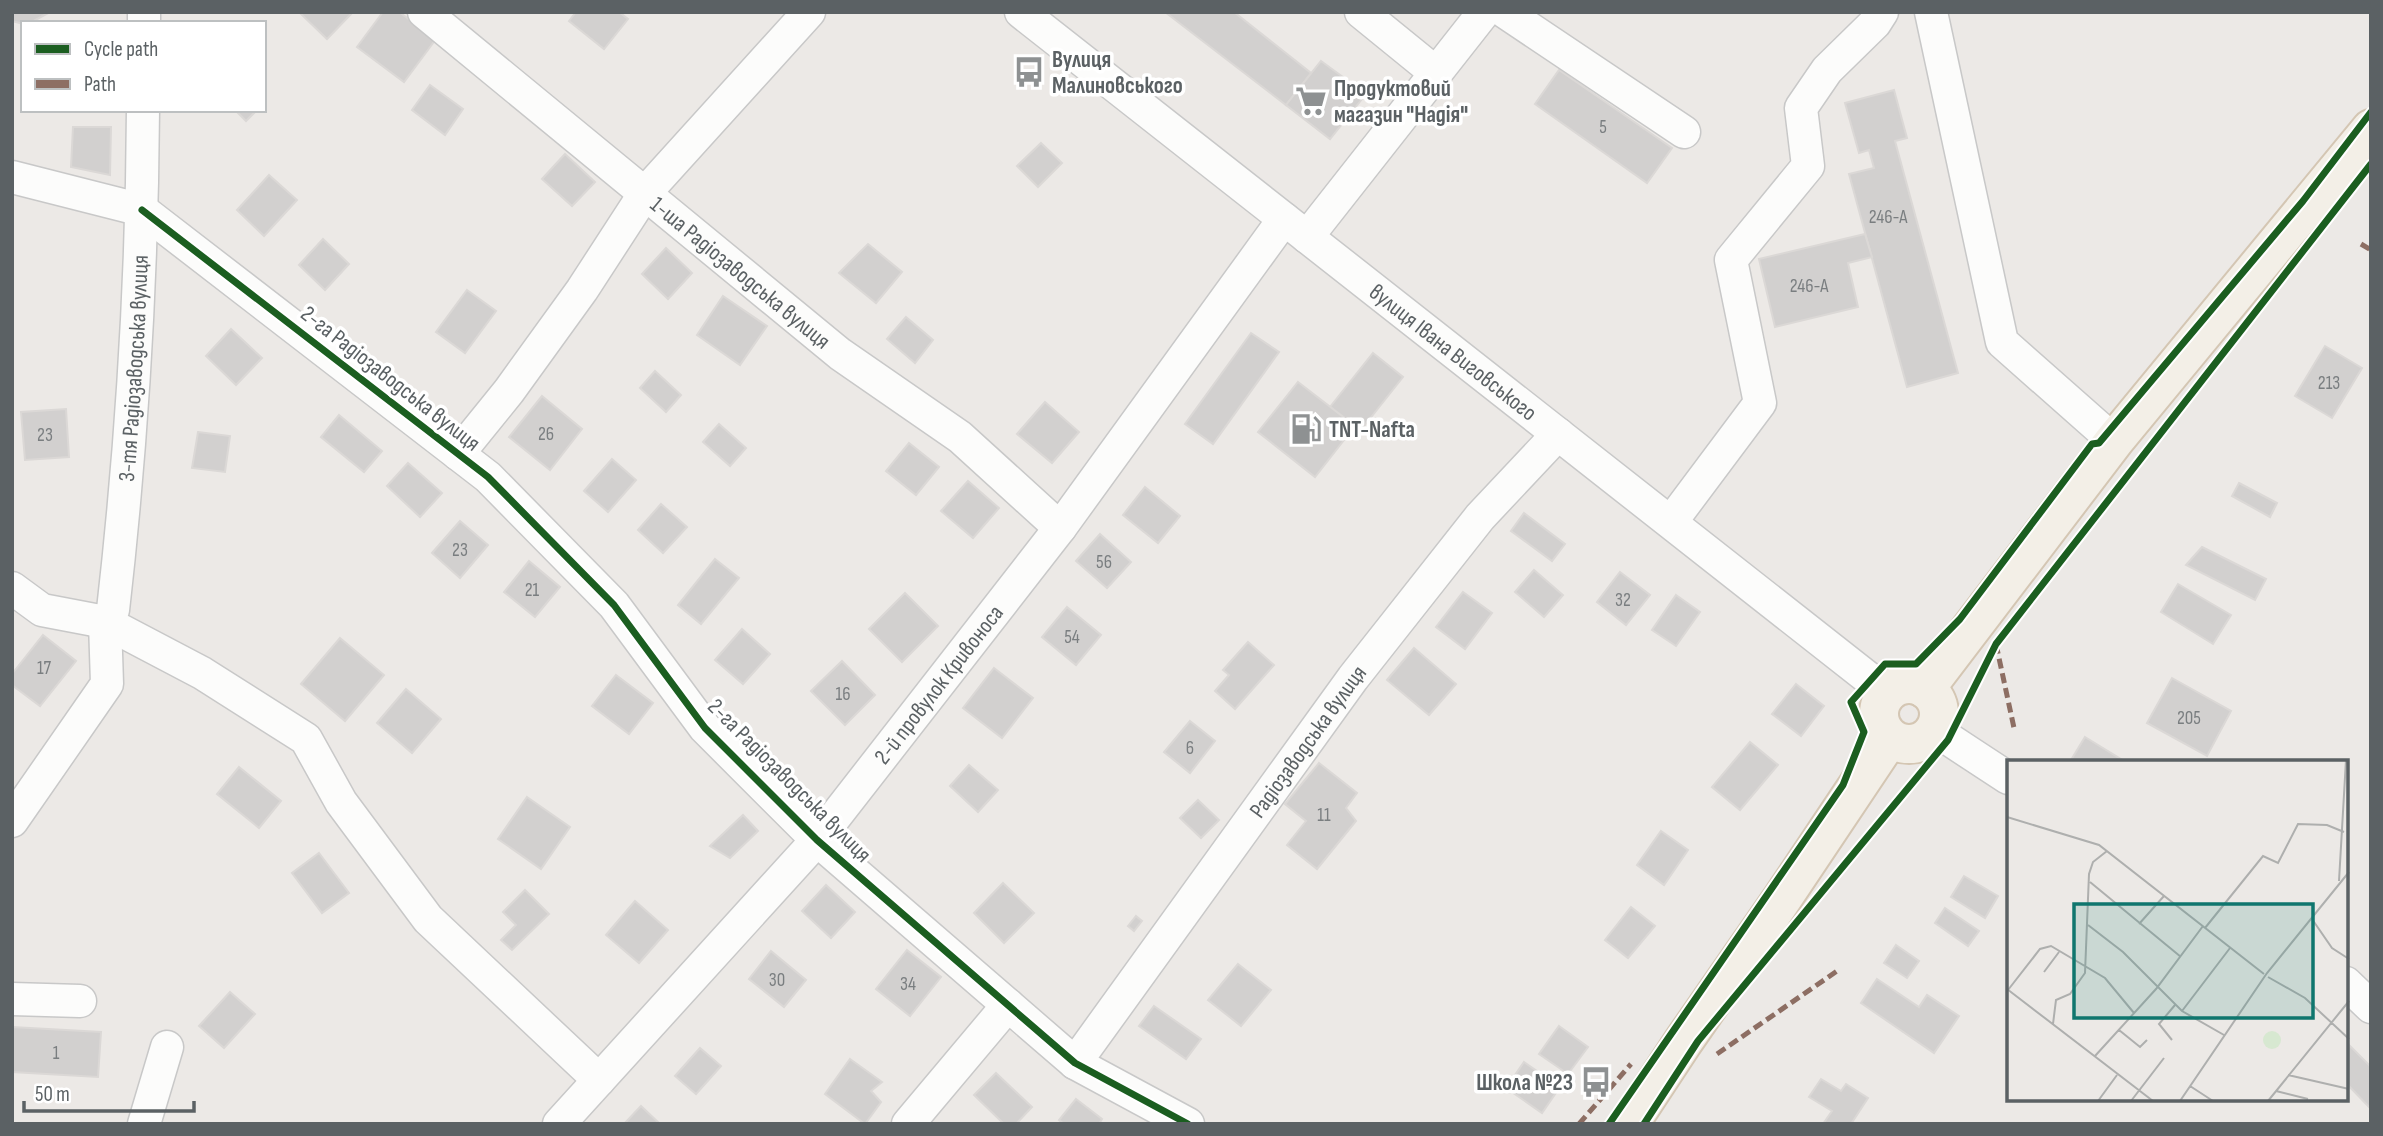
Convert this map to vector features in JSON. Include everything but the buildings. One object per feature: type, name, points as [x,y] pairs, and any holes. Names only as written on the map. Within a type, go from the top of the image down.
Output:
[{"type":"main road","points":[[1925,689],[2114,441],[2368,138]]},
{"type":"main road","points":[[1903,685],[1925,689],[1938,703],[1940,714],[1935,730],[1926,740],[1915,744],[1889,739],[1878,720],[1886,692],[1903,685]]},
{"type":"main road","points":[[1629,1124],[1889,739]]},
{"type":"street","name":"1-ша Радіозаводська вулиця","points":[[424,12],[840,354],[960,437],[1060,528]]},
{"type":"street","points":[[458,454],[509,391],[582,290],[645,193],[809,12]]},
{"type":"street","name":"вулиця Івана Виговського","points":[[1021,12],[1886,692]]},
{"type":"street","points":[[1361,12],[1436,73]]},
{"type":"street","name":"2-й провулок Кривоноса","points":[[559,1124],[817,840],[1295,228],[1436,73],[1484,12]]},
{"type":"street","points":[[1505,12],[1684,132]]},
{"type":"street","points":[[1671,522],[1760,403],[1731,260],[1808,166],[1801,108],[1827,70],[1875,23],[1882,12]]},
{"type":"street","points":[[1931,12],[2002,342],[2114,441]]},
{"type":"street","name":"3-тя Радіозаводська вулиця","points":[[12,821],[107,684],[105,622],[113,610],[127,488],[142,210],[143,112]]},
{"type":"street","points":[[12,177],[142,210]]},
{"type":"street","name":"2-га Радіозаводська вулиця","points":[[142,210],[488,477],[614,605],[705,728],[817,840],[1075,1063],[1188,1124]]},
{"type":"street","name":"Радіозаводська вулиця","points":[[1075,1063],[1353,678],[1480,517],[1558,434]]},
{"type":"street","points":[[12,588],[42,610],[105,622],[202,673],[306,739],[341,802],[428,919],[599,1080]]},
{"type":"street","points":[[1935,730],[2007,777]]},
{"type":"street","points":[[2348,985],[2371,1007]]},
{"type":"street","points":[[12,999],[80,1001]]},
{"type":"street","points":[[908,1124],[1008,1005]]},
{"type":"street","points":[[144,1124],[167,1047]]},
{"type":"marked path","points":[[2361,244],[2371,250]]},
{"type":"marked path","points":[[1996,644],[2014,728]]},
{"type":"marked path","points":[[1717,1054],[1840,969]]},
{"type":"marked path","points":[[1579,1124],[1631,1064]]},
{"type":"cycle path","points":[[1609,1124],[1843,785],[1864,732],[1851,702],[1885,664],[1916,664],[1960,619],[2092,444],[2099,443],[2303,201],[2371,112]]},
{"type":"cycle path","points":[[1644,1124],[1698,1041],[1948,740],[1996,644],[2371,164]]},
{"type":"cycle path","points":[[142,210],[488,477],[614,605],[705,728],[817,840],[1075,1063],[1188,1124]]},
{"type":"place","name":"Вулиця Малиновського","points":[[1029,72]]},
{"type":"place","name":"Продуктовий магазин \"Надія\"","points":[[1311,101]]},
{"type":"place","name":"TNT-Nafta","points":[[1306,429]]},
{"type":"place","name":"Школа №23","points":[[1596,1082]]}]
